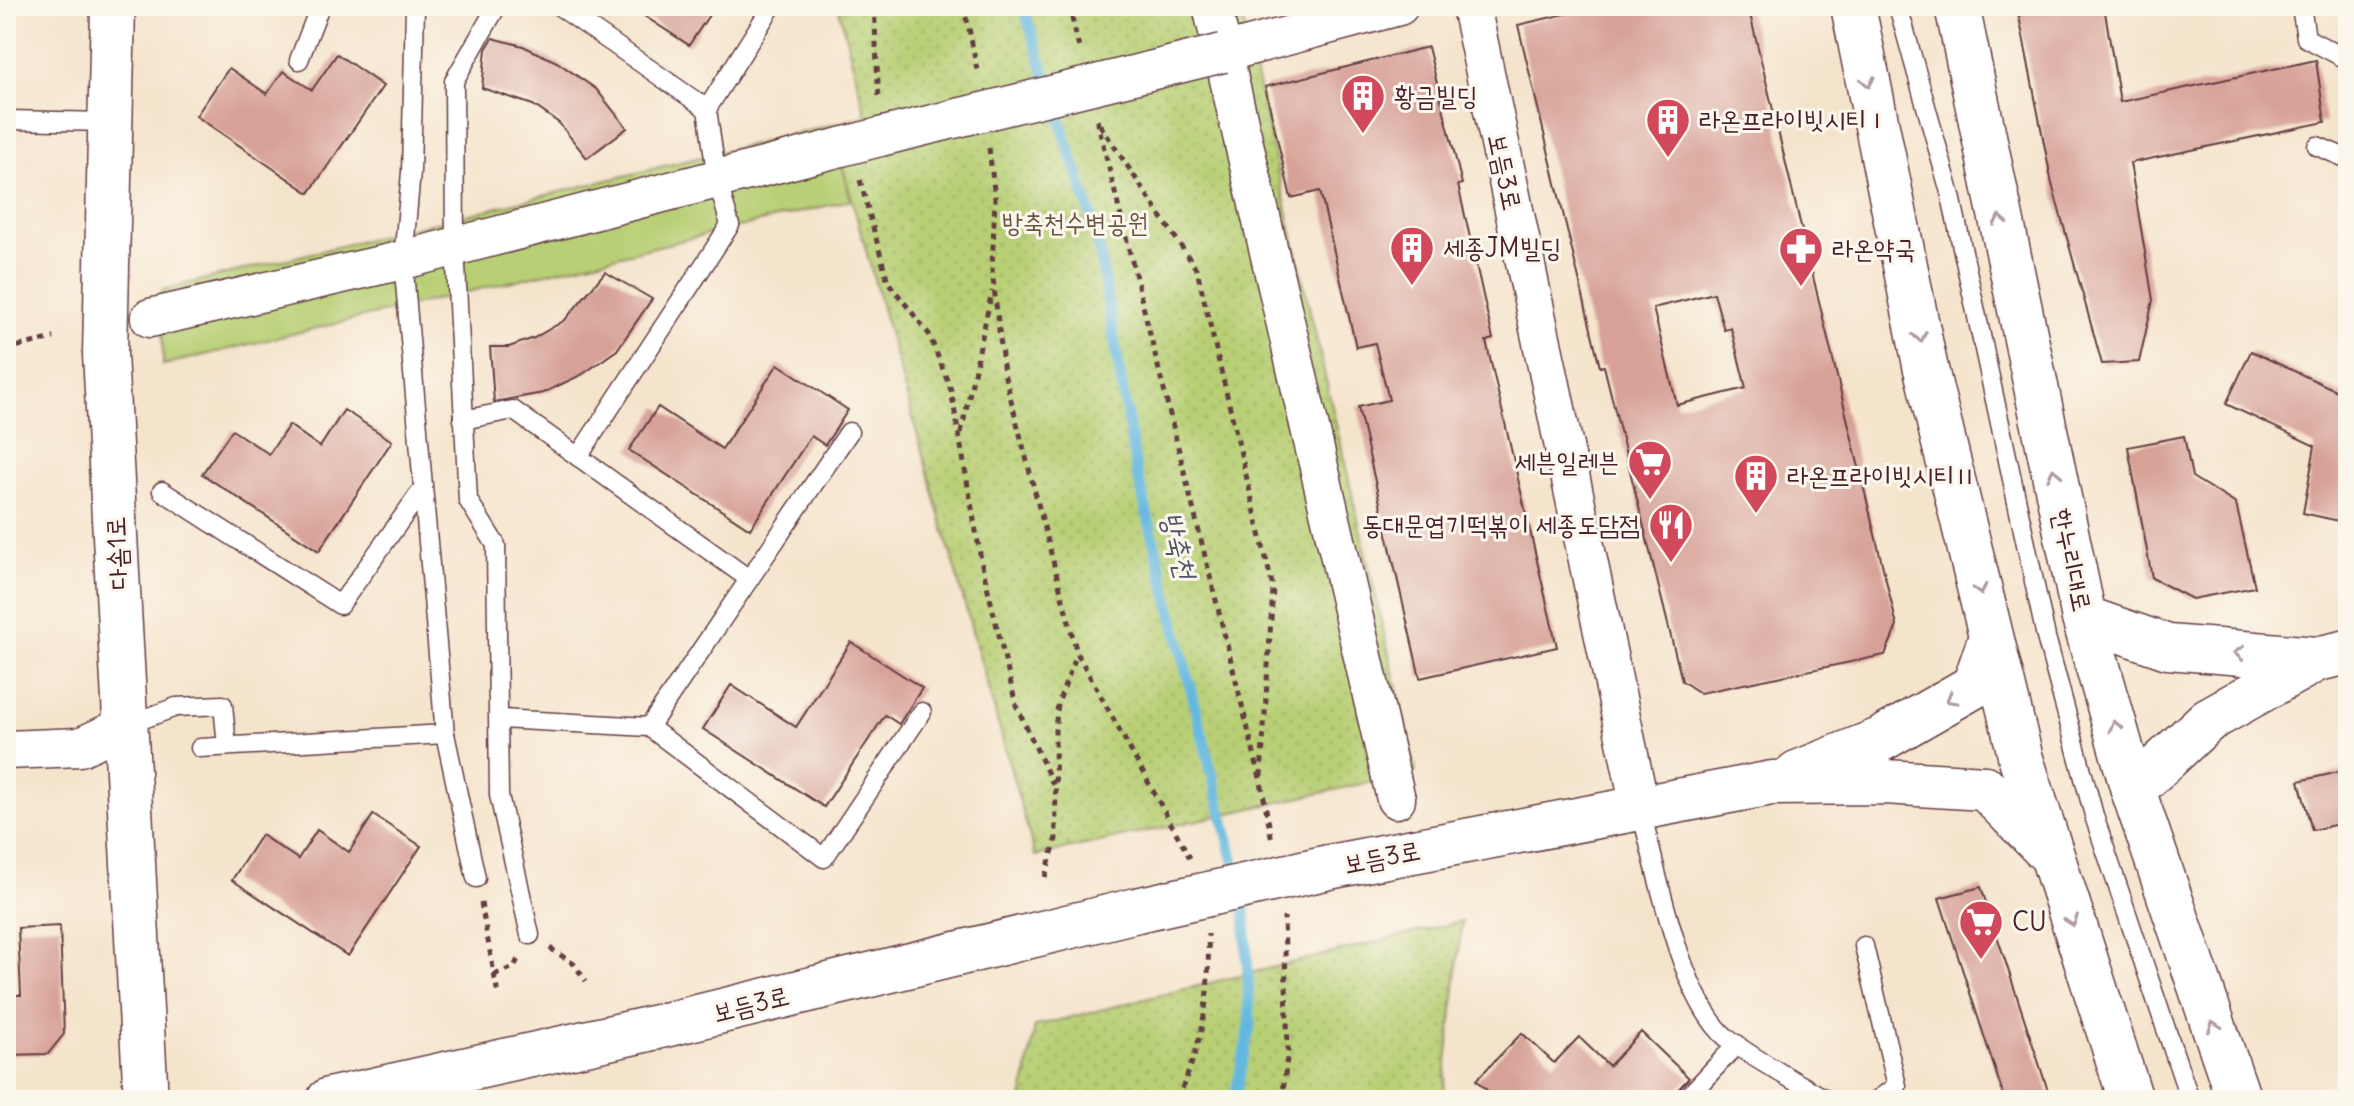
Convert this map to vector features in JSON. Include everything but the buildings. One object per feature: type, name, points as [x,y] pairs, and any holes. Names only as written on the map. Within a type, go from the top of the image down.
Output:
[{"type":"street","name":"다솜1로","points":[[113,6],[105,354],[146,1100]]},
{"type":"street","points":[[1212,6],[1396,799]]},
{"type":"street","points":[[150,318],[403,260],[1399,6]]},
{"type":"street","name":"보듬3로","points":[[329,1100],[660,1026],[1137,910],[1329,867],[1640,807],[1471,6]]},
{"type":"street","points":[[1853,6],[1925,365],[2021,759],[2131,1100]]},
{"type":"street","name":"한누리대로","points":[[1957,6],[2084,618],[2133,790],[2239,1100]]},
{"type":"street","points":[[2084,618],[2168,647],[2332,655]]},
{"type":"street","points":[[1772,783],[1880,740],[1974,686],[1991,637]]},
{"type":"street","points":[[2133,790],[2208,720],[2332,655]]},
{"type":"street","points":[[6,750],[80,747],[127,725]]},
{"type":"street","points":[[1640,807],[1772,783],[1885,782],[1985,788],[2051,855]]},
{"type":"lane","points":[[299,60],[320,6]]},
{"type":"lane","points":[[415,6],[411,172],[403,260],[445,734],[476,878]]},
{"type":"lane","points":[[497,6],[454,81],[455,246],[468,500],[496,545],[499,795],[530,935]]},
{"type":"lane","points":[[559,6],[707,109]]},
{"type":"lane","points":[[578,457],[730,225],[717,179],[707,109],[772,6]]},
{"type":"lane","points":[[1898,6],[1951,196],[2050,652],[2095,819],[2190,1100]]},
{"type":"lane","points":[[2301,6],[2306,38],[2348,60]]},
{"type":"lane","points":[[6,120],[109,122]]},
{"type":"lane","points":[[2317,146],[2348,159]]},
{"type":"lane","points":[[463,420],[513,410],[749,579]]},
{"type":"lane","points":[[649,727],[849,432]]},
{"type":"lane","points":[[162,491],[340,605],[422,490]]},
{"type":"lane","points":[[127,725],[176,707],[223,705],[227,746]]},
{"type":"lane","points":[[500,719],[649,727],[824,858],[922,712]]},
{"type":"lane","points":[[200,748],[445,734]]},
{"type":"lane","points":[[1640,807],[1686,972],[1704,1010],[1727,1038],[1827,1100]]},
{"type":"lane","points":[[1864,946],[1897,1086],[1877,1100]]},
{"type":"lane","points":[[1685,1100],[1737,1044]]},
{"type":"path","points":[[874,6],[865,140],[888,282],[929,334],[939,353],[961,436],[982,565],[1016,705],[1057,793]]},
{"type":"path","points":[[961,6],[968,23],[980,86]]},
{"type":"path","points":[[1069,6],[1084,68]]},
{"type":"path","points":[[1094,109],[1261,782],[1273,842]]},
{"type":"path","points":[[1097,120],[1197,270],[1273,588],[1261,782]]},
{"type":"path","points":[[988,143],[995,198],[993,286],[1004,373],[1077,653],[1191,860]]},
{"type":"path","points":[[961,436],[993,286]]},
{"type":"path","points":[[6,349],[54,338]]},
{"type":"path","points":[[1045,877],[1056,839],[1055,730],[1058,703],[1077,653]]},
{"type":"path","points":[[476,878],[498,995]]},
{"type":"path","points":[[1282,1100],[1288,1050],[1284,903]]},
{"type":"path","points":[[1177,1100],[1194,1061],[1210,992],[1208,932]]},
{"type":"path","points":[[530,935],[574,964],[586,981]]},
{"type":"green space","name":"방축천수변공원","points":[[838,6],[1240,6],[1416,772],[1035,856],[831,125],[866,116]]},
{"type":"green space","points":[[831,125],[851,200],[163,365],[162,290]]},
{"type":"green space","points":[[1462,921],[1443,1100],[1022,1100],[1035,1026]]},
{"type":"waterway","name":"방축천","points":[[1023,6],[1096,231],[1136,469],[1238,878]]},
{"type":"waterway","name":"방축천","points":[[1234,1100],[1250,1026],[1245,912],[1241,895]]},
{"type":"place","name":"황금빌딩","points":[[1363,135]]},
{"type":"place","name":"라온프라이빗시티Ⅰ","points":[[1668,159]]},
{"type":"place","name":"세종JM빌딩","points":[[1412,287]]},
{"type":"place","name":"라온약국","points":[[1801,288]]},
{"type":"place","name":"세븐일레븐","points":[[1650,501]]},
{"type":"place","name":"라온프라이빗시티Ⅱ","points":[[1756,515]]},
{"type":"place","name":"동대문엽기떡볶이 세종도담점","points":[[1671,564]]},
{"type":"place","name":"CU","points":[[1981,961]]}]
